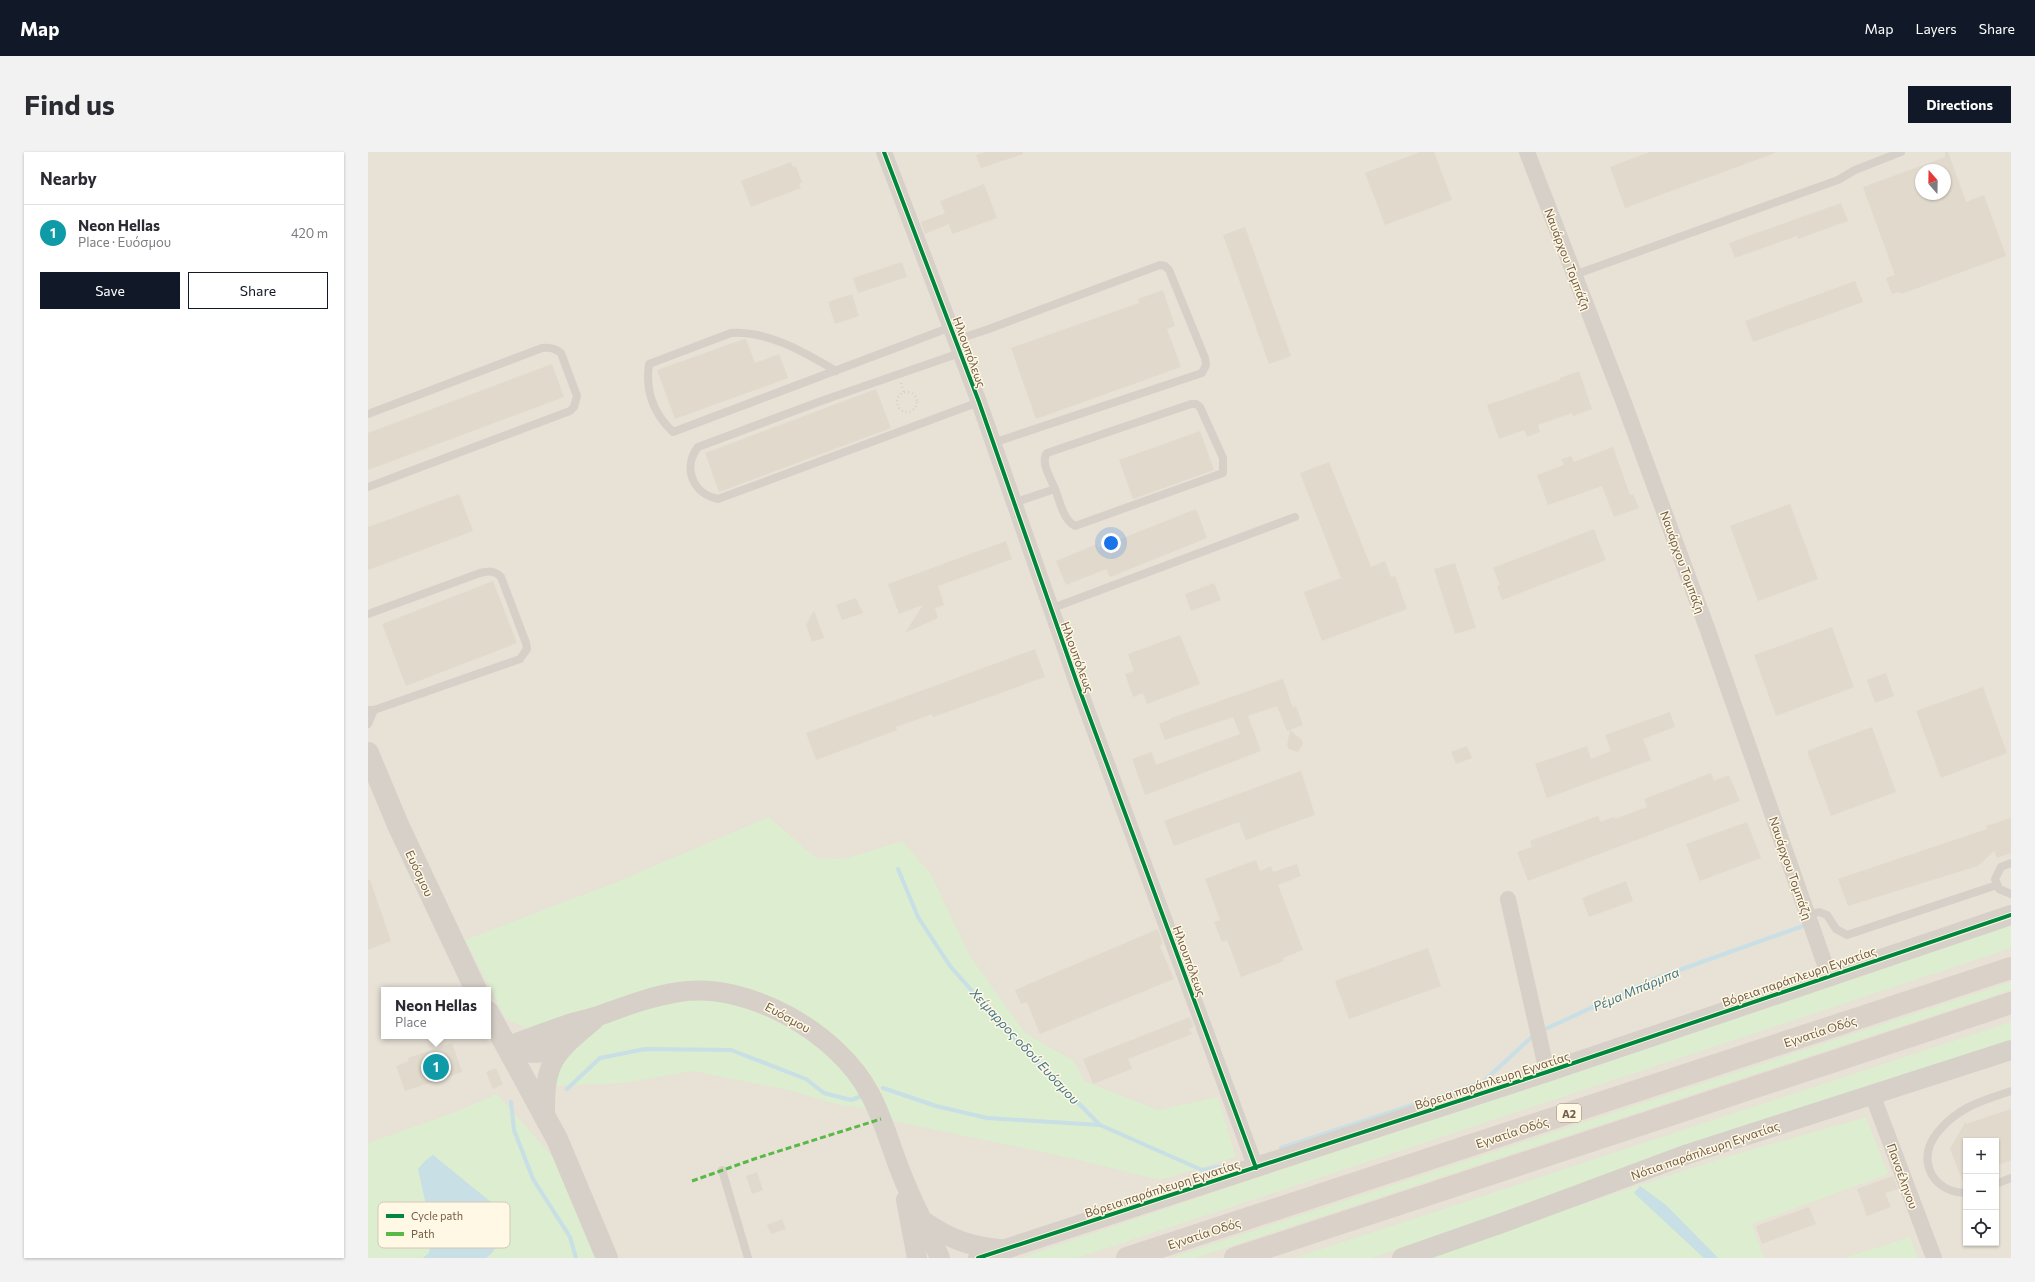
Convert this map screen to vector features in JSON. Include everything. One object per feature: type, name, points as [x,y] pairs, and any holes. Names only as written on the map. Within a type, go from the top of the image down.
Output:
[{"type":"highway","name":"Εγνατία Οδός","points":[[1128,1258],[2011,968]]},
{"type":"highway","points":[[1235,1258],[2011,1003]]},
{"type":"main road","name":"Ευόσμου","points":[[368,753],[398,825],[475,987]]},
{"type":"main road","points":[[491,1018],[556,1139],[607,1258]]},
{"type":"street","name":"Ηλιουπόλεως","points":[[884,152],[978,402],[1050,609],[1256,1168]]},
{"type":"street","name":"Ναυάρχου Τομπάζη","points":[[1527,152],[1707,628],[1829,976]]},
{"type":"street","points":[[1508,899],[1547,1072]]},
{"type":"street","name":"Βόρεια παράπλευρη Εγνατίας","points":[[978,1258],[1547,1072],[2011,916]]},
{"type":"street","name":"Ευόσμου","points":[[506,1047],[569,1024],[657,996],[680,992],[696,991],[734,996],[765,1004],[782,1012],[815,1032],[836,1051],[855,1072],[870,1094],[900,1172]]},
{"type":"street","points":[[545,1117],[547,1076],[551,1065],[567,1042],[598,1016]]},
{"type":"street","points":[[506,1047],[527,1054],[541,1053],[567,1042]]},
{"type":"street","name":"Νότια παράπλευρη Εγνατίας","points":[[1402,1258],[1502,1223],[1688,1154],[2011,1050]]},
{"type":"street","name":"Πανσέληνου","points":[[1872,1094],[1934,1258]]},
{"type":"street","points":[[900,1172],[925,1222],[940,1258]]},
{"type":"street","points":[[900,1172],[917,1258]]},
{"type":"street","points":[[925,1222],[942,1233],[964,1243],[1003,1250]]},
{"type":"lane","points":[[1574,275],[1838,180],[1856,170],[1901,152]]},
{"type":"lane","points":[[836,371],[784,343],[746,332],[731,333],[649,364],[648,383],[655,410],[673,432],[836,371],[955,340],[986,330],[1160,265],[1165,266],[1169,270],[1205,358],[1206,365],[1202,373],[993,443]]},
{"type":"lane","points":[[955,340],[831,397],[698,447],[694,452],[690,465],[692,478],[695,485],[704,495],[718,499],[978,402]]},
{"type":"lane","points":[[368,414],[542,348],[549,347],[556,348],[561,353],[577,396],[574,406],[570,411],[368,487]]},
{"type":"lane","points":[[1190,404],[1196,404],[1200,407],[1223,458],[1223,473],[1075,526],[1066,518],[1055,489],[1044,462],[1044,457],[1047,453],[1190,404]]},
{"type":"lane","points":[[1013,503],[1055,489]]},
{"type":"lane","points":[[1050,609],[1295,517]]},
{"type":"lane","points":[[368,614],[480,573],[489,571],[496,572],[501,577],[527,649],[520,659],[371,710],[368,724]]},
{"type":"lane","points":[[2011,863],[1998,870],[1996,879],[1997,885],[2002,892],[2011,894]]},
{"type":"lane","points":[[1808,915],[1819,912],[1827,915],[1836,929],[1847,935],[1997,885]]},
{"type":"lane","points":[[1963,1193],[1943,1187],[1933,1176],[1927,1156],[1931,1141],[1947,1121],[1956,1113],[1980,1101],[2011,1091]]},
{"type":"lane","points":[[722,1170],[748,1258]]},
{"type":"lane","points":[[1999,1183],[2011,1178]]},
{"type":"path","points":[[904,392],[911,393],[915,397],[915,406],[908,411],[900,409],[897,401],[899,395],[904,392]]},
{"type":"shaded area","points":[[368,152],[2011,152],[2011,1258],[368,1258]]},
{"type":"green space","points":[[769,817],[816,858],[844,859],[902,841],[930,873],[970,956],[1025,1033],[1074,1061],[1084,1081],[1158,1110],[1218,1097],[1236,1157],[1160,1180],[1066,1157],[893,1121],[862,1108],[839,1105],[793,1091],[693,1071],[623,1083],[551,1086],[538,1033],[506,1019],[491,990],[491,987],[489,987],[465,940],[614,883]]},
{"type":"green space","points":[[2011,923],[2011,948],[1077,1258],[1020,1258]]},
{"type":"green space","points":[[2011,982],[2011,990],[1195,1258],[1171,1258]]},
{"type":"green space","points":[[2011,1022],[2011,1046],[1371,1258],[1294,1258]]},
{"type":"green space","points":[[497,1094],[560,1165],[598,1258],[368,1258],[368,1143],[458,1111]]},
{"type":"green space","points":[[1866,1117],[1888,1174],[1752,1224],[1764,1258],[1418,1258],[1726,1157]]},
{"type":"green space","points":[[1910,1237],[1918,1258],[1844,1258]]},
{"type":"water","points":[[433,1155],[491,1202],[425,1202],[418,1169]]},
{"type":"water","points":[[1640,1186],[1666,1205],[1718,1258],[1704,1258],[1634,1193]]},
{"type":"water","points":[[430,1248],[495,1248],[486,1258],[423,1258],[429,1253]]},
{"type":"building","points":[[985,152],[1023,152],[1023,154],[981,168],[976,155]]},
{"type":"building","points":[[1420,152],[1434,152],[1452,200],[1385,225],[1365,173]]},
{"type":"building","points":[[1650,152],[1775,153],[1625,208],[1610,167]]},
{"type":"building","points":[[1945,152],[1948,152],[1966,202],[1984,195],[2006,256],[1901,294],[1900,292],[1892,294],[1886,278],[1895,275],[1863,187],[1915,168],[1915,200],[1951,200],[1951,164],[1926,164],[1945,157]]},
{"type":"building","points":[[791,162],[793,167],[796,166],[802,182],[799,184],[801,188],[751,207],[741,181]]},
{"type":"building","points":[[984,184],[997,218],[952,234],[949,224],[925,234],[921,222],[945,213],[940,201]]},
{"type":"building","points":[[1841,203],[1848,221],[1798,239],[1797,236],[1735,258],[1729,243]]},
{"type":"building","points":[[1245,227],[1291,356],[1269,364],[1223,235]]},
{"type":"building","points":[[902,262],[907,277],[858,293],[853,278]]},
{"type":"building","points":[[1855,281],[1863,302],[1753,342],[1745,321]]},
{"type":"building","points":[[1163,290],[1175,326],[1167,329],[1181,367],[1036,419],[1011,348],[1139,303],[1138,299]]},
{"type":"building","points":[[852,294],[859,316],[835,324],[828,302]]},
{"type":"building","points":[[746,339],[755,363],[779,354],[788,378],[675,419],[657,370]]},
{"type":"building","points":[[552,364],[564,397],[368,470],[368,433]]},
{"type":"building","points":[[1579,371],[1592,409],[1573,416],[1572,413],[1538,425],[1540,432],[1527,437],[1524,430],[1499,439],[1487,405],[1560,380],[1560,378]]},
{"type":"building","points":[[876,389],[891,428],[719,492],[705,453]]},
{"type":"building","points":[[1200,431],[1214,470],[1133,499],[1119,460]]},
{"type":"building","points":[[1613,447],[1630,495],[1633,494],[1639,508],[1614,517],[1602,486],[1548,505],[1537,475],[1564,465],[1561,459],[1571,456],[1574,462]]},
{"type":"building","points":[[1329,462],[1371,567],[1385,561],[1391,577],[1395,576],[1407,609],[1322,641],[1304,592],[1341,578],[1300,473]]},
{"type":"building","points":[[459,494],[473,531],[368,570],[368,527]]},
{"type":"building","points":[[1790,504],[1818,579],[1758,601],[1730,526]]},
{"type":"building","points":[[1196,509],[1207,538],[1110,577],[1106,569],[1066,585],[1056,561],[1097,544],[1098,548]]},
{"type":"building","points":[[1594,529],[1606,560],[1502,600],[1497,586],[1500,585],[1493,568]]},
{"type":"building","points":[[1006,541],[1012,559],[938,586],[944,605],[935,608],[938,618],[905,633],[923,605],[899,614],[888,584]]},
{"type":"building","points":[[1455,563],[1476,628],[1455,634],[1434,569]]},
{"type":"building","points":[[493,581],[517,643],[406,686],[382,624]]},
{"type":"building","points":[[1214,583],[1221,600],[1191,611],[1185,594]]},
{"type":"building","points":[[856,598],[863,613],[842,620],[836,605]]},
{"type":"building","points":[[814,610],[824,638],[812,642],[806,625]]},
{"type":"building","points":[[1832,627],[1854,687],[1776,716],[1754,655]]},
{"type":"building","points":[[1180,635],[1200,684],[1147,704],[1143,693],[1133,697],[1125,674],[1134,671],[1128,654]]},
{"type":"building","points":[[1035,649],[1045,677],[933,717],[932,714],[896,727],[897,730],[816,760],[806,733]]},
{"type":"building","points":[[1886,673],[1894,696],[1875,703],[1867,680]]},
{"type":"building","points":[[1283,679],[1293,708],[1296,706],[1303,725],[1287,731],[1277,706],[1248,716],[1261,751],[1145,795],[1132,759],[1152,752],[1156,765],[1240,734],[1233,717],[1165,740],[1159,724],[1171,718]]},
{"type":"building","points":[[1983,687],[2007,753],[1941,778],[1916,711]]},
{"type":"building","points":[[1670,712],[1675,727],[1643,739],[1651,760],[1547,798],[1535,764],[1587,746],[1591,759],[1611,751],[1605,735]]},
{"type":"building","points":[[1872,727],[1896,792],[1831,816],[1807,751]]},
{"type":"building","points":[[1290,730],[1302,740],[1303,744],[1298,752],[1289,749],[1287,745]]},
{"type":"building","points":[[1467,746],[1472,758],[1456,764],[1451,752]]},
{"type":"building","points":[[1301,771],[1315,815],[1246,840],[1239,822],[1174,846],[1164,821]]},
{"type":"building","points":[[1711,773],[1714,781],[1729,775],[1740,801],[1528,881],[1517,852],[1532,847],[1530,841],[1598,816],[1601,822],[1614,817],[1615,819],[1647,807],[1644,799]]},
{"type":"building","points":[[2011,818],[2011,853],[1997,858],[1994,851],[1978,866],[1848,906],[1838,879],[1987,829],[1986,826]]},
{"type":"building","points":[[1747,822],[1761,858],[1700,881],[1686,844]]},
{"type":"building","points":[[1256,860],[1260,871],[1271,866],[1273,872],[1297,864],[1301,876],[1278,885],[1303,950],[1283,958],[1284,961],[1241,977],[1227,940],[1222,942],[1214,922],[1220,920],[1205,879]]},
{"type":"building","points":[[368,880],[370,880],[391,941],[368,950]]},
{"type":"building","points":[[1626,881],[1633,901],[1589,917],[1582,898]]},
{"type":"building","points":[[1158,929],[1163,944],[1160,946],[1174,979],[1040,1034],[1027,1002],[1021,1004],[1015,990]]},
{"type":"building","points":[[1428,948],[1441,986],[1349,1019],[1335,981]]},
{"type":"building","points":[[1190,1017],[1194,1027],[1189,1029],[1192,1034],[1128,1059],[1132,1069],[1093,1084],[1083,1059]]},
{"type":"building","points":[[452,1043],[462,1072],[405,1091],[396,1066],[409,1061],[408,1058]]},
{"type":"building","points":[[496,1068],[503,1084],[493,1089],[486,1072]]},
{"type":"building","points":[[2011,1109],[2011,1160],[1999,1165],[1999,1138],[1963,1138],[1963,1182],[1950,1149],[1966,1121],[1966,1124]]},
{"type":"building","points":[[757,1172],[763,1190],[752,1194],[746,1176]]},
{"type":"building","points":[[1893,1176],[1898,1189],[1885,1193],[1891,1207],[1867,1216],[1857,1189]]},
{"type":"building","points":[[1809,1207],[1816,1224],[1762,1244],[1756,1226]]},
{"type":"building","points":[[782,1219],[786,1229],[771,1234],[767,1225]]},
{"type":"waterway","name":"Χείμαρρος οδού Ευόσμου","points":[[898,869],[918,917],[950,966],[1014,1038],[1100,1125],[1202,1170],[1231,1165]]},
{"type":"waterway","name":"Ρέμα Μπάρμπα","points":[[1541,1031],[1654,979],[1806,925]]},
{"type":"waterway","points":[[1281,1148],[1483,1082],[1535,1034]]},
{"type":"waterway","name":"Χείμαρρος οδού Ευόσμου","points":[[567,1089],[600,1058],[645,1049],[731,1050],[806,1079],[824,1093],[851,1100],[862,1096]]},
{"type":"waterway","points":[[883,1088],[936,1106],[987,1118],[1100,1125]]},
{"type":"waterway","name":"Χείμαρρος οδού Ευόσμου","points":[[511,1102],[514,1130],[533,1179],[570,1237],[576,1258]]},
{"type":"marked path","points":[[692,1181],[757,1158],[881,1119]]},
{"type":"cycle path","points":[[884,152],[979,402],[1077,683],[1256,1168]]},
{"type":"cycle path","points":[[978,1258],[1547,1072],[2011,915]]},
{"type":"place","name":"Neon Hellas","points":[[436,1067]]}]
